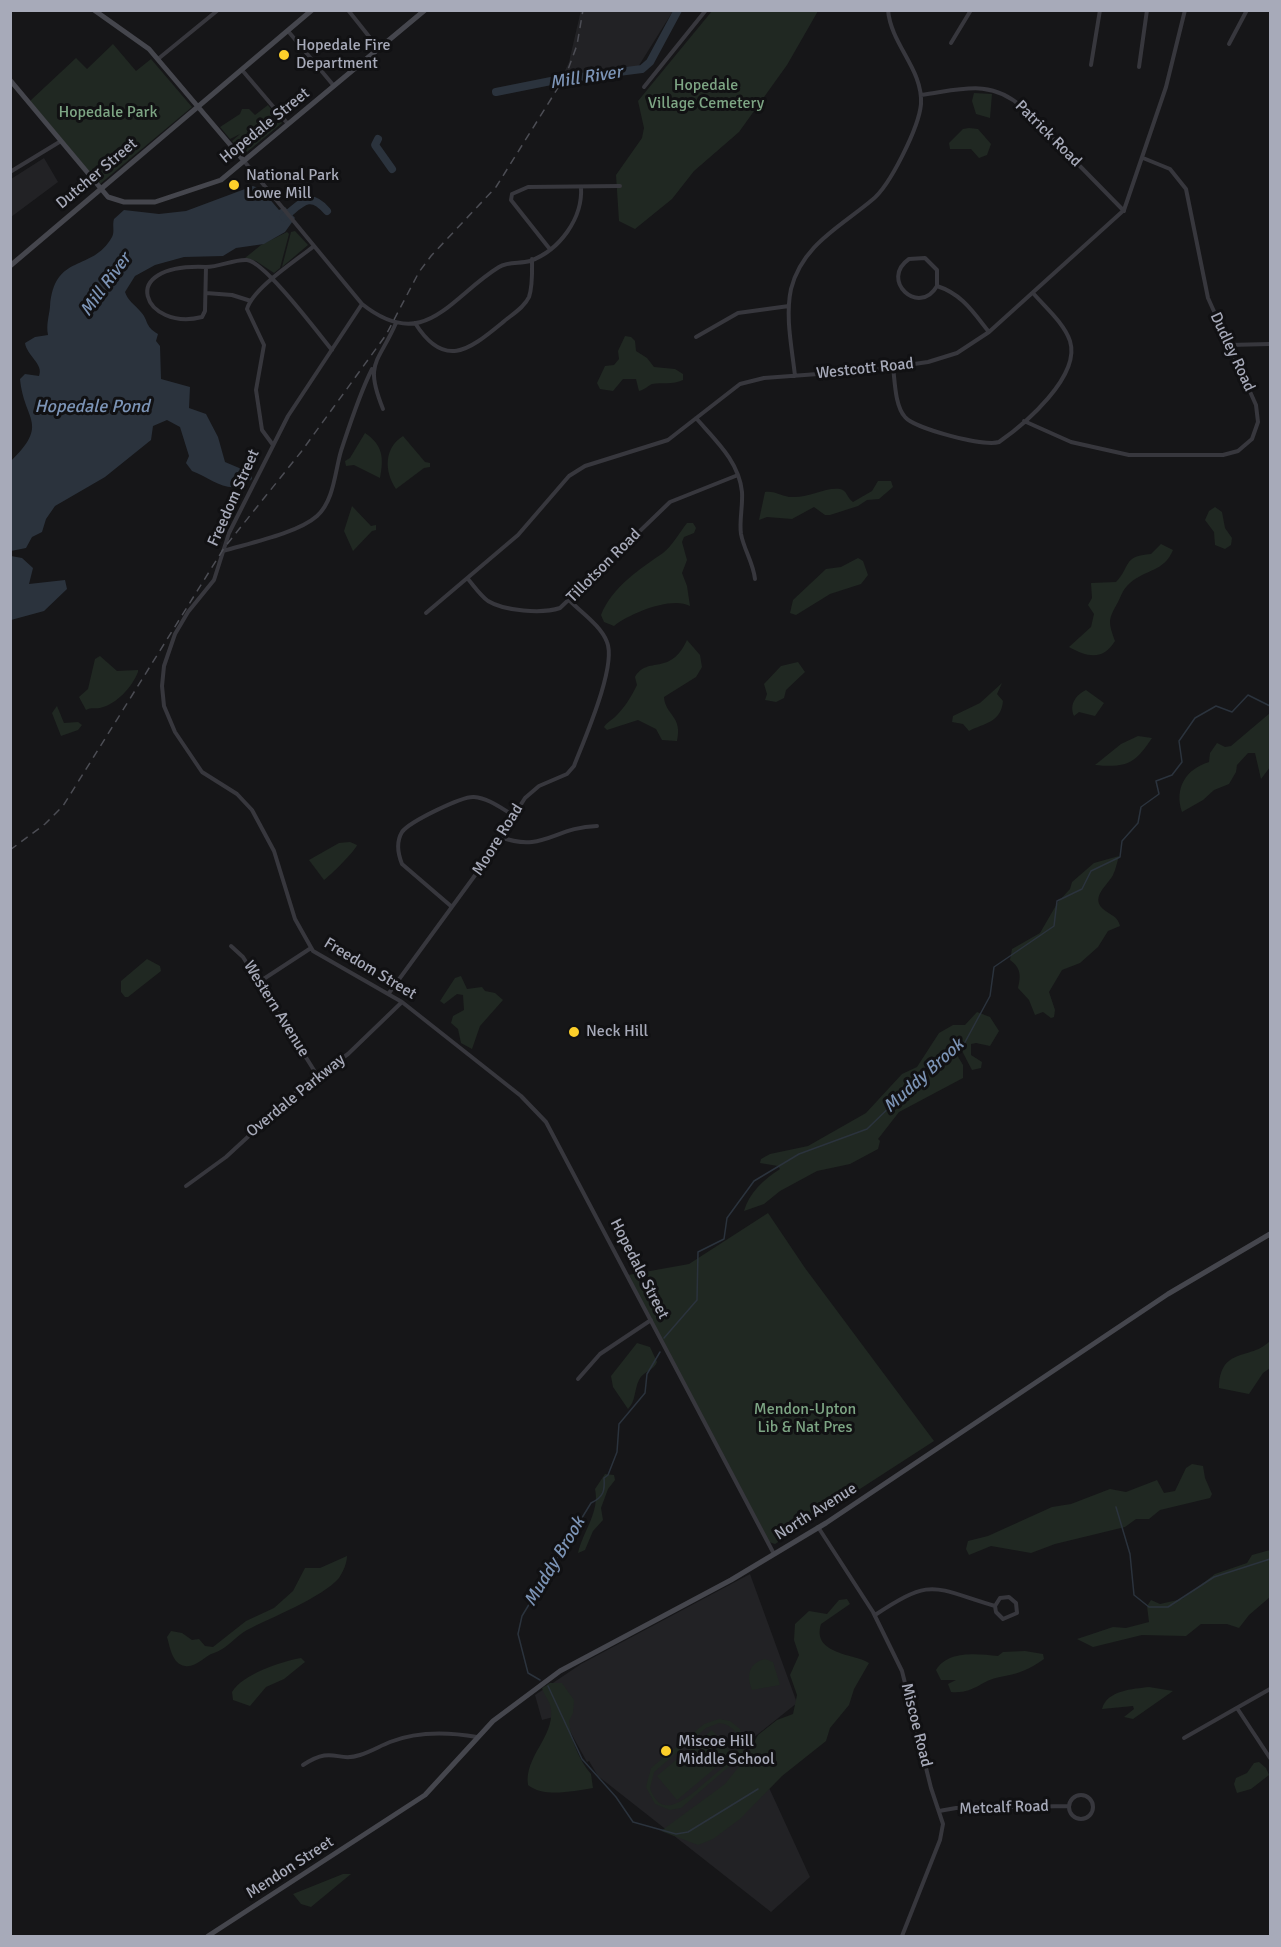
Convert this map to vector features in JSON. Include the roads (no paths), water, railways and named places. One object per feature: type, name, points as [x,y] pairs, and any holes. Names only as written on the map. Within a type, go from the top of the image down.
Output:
[{"type":"main road","points":[[94,10],[147,48],[158,59],[244,161]]},
{"type":"main road","name":"Dutcher Street","points":[[10,266],[312,10]]},
{"type":"main road","name":"Hopedale Street","points":[[100,188],[116,201],[162,201],[213,183],[244,161],[335,87],[425,10]]},
{"type":"main road","points":[[10,80],[100,188]]},
{"type":"main road","name":"North Avenue","points":[[385,1822],[432,1789],[477,1737],[504,1711],[574,1662],[675,1611],[818,1527],[1169,1294],[1270,1234]]},
{"type":"main road","name":"Mendon Street","points":[[208,1936],[385,1822]]},
{"type":"street","points":[[158,59],[218,10]]},
{"type":"street","points":[[348,10],[379,49]]},
{"type":"street","points":[[644,87],[706,10]]},
{"type":"street","points":[[795,376],[789,306],[798,272],[815,244],[872,200],[882,189],[914,132],[921,95],[918,79],[892,28],[888,10]]},
{"type":"street","points":[[951,43],[971,10]]},
{"type":"street","points":[[1091,65],[1100,10]]},
{"type":"street","points":[[1139,67],[1147,10]]},
{"type":"street","name":"Westcott Road","points":[[426,613],[468,579],[530,522],[569,476],[585,466],[668,440],[740,384],[795,376],[893,367],[944,357],[972,344],[988,332],[1124,211],[1173,63],[1185,10]]},
{"type":"street","points":[[1229,44],[1246,10]]},
{"type":"street","points":[[288,31],[335,87]]},
{"type":"street","points":[[242,70],[288,125]]},
{"type":"street","name":"Patrick Road","points":[[921,95],[985,88],[1004,93],[1022,107],[1124,211]]},
{"type":"street","points":[[10,172],[61,141]]},
{"type":"street","name":"Dudley Road","points":[[1024,420],[1071,442],[1129,455],[1233,453],[1252,439],[1258,417],[1256,405],[1208,298],[1186,189],[1170,169],[1143,158]]},
{"type":"street","points":[[244,161],[362,304],[378,317],[396,323],[415,323],[430,318],[460,301],[501,266],[532,260],[549,248],[571,228],[578,216],[581,187]]},
{"type":"street","points":[[549,248],[516,209],[511,195],[528,187],[620,186]]},
{"type":"street","points":[[273,445],[262,430],[256,390],[264,345],[248,313],[251,301],[314,246]]},
{"type":"street","points":[[913,258],[925,258],[937,270],[937,286],[928,296],[909,297],[899,287],[897,277],[900,268],[913,258]]},
{"type":"street","points":[[206,267],[204,316],[185,320],[159,311],[149,298],[147,288],[150,280],[167,271],[246,260],[259,266],[273,280],[332,350]]},
{"type":"street","points":[[415,323],[432,345],[453,350],[468,348],[525,303],[530,291],[532,260]]},
{"type":"street","points":[[937,286],[962,298],[988,332]]},
{"type":"street","points":[[206,293],[232,295],[251,301]]},
{"type":"street","points":[[893,367],[902,413],[909,422],[921,427],[994,443],[1024,420],[1058,387],[1066,372],[1071,353],[1067,334],[1033,293]]},
{"type":"street","name":"Freedom Street","points":[[362,304],[288,416],[229,533],[213,580],[183,619],[170,646],[162,686],[164,706],[175,732],[202,772],[237,794],[252,810],[274,851],[295,919],[311,948],[318,956],[389,993],[438,1030]]},
{"type":"street","points":[[696,336],[738,313],[789,306]]},
{"type":"street","points":[[223,551],[287,533],[319,515],[334,485],[341,453],[363,386],[396,323]]},
{"type":"street","points":[[1228,345],[1270,344]]},
{"type":"street","points":[[372,369],[373,380],[383,409]]},
{"type":"street","points":[[696,418],[726,451],[738,475],[742,490],[742,536],[752,559],[755,579]]},
{"type":"street","name":"Tillotson Road","points":[[468,579],[483,597],[498,605],[548,610],[560,608],[570,601],[670,502],[738,475]]},
{"type":"street","name":"Moore Road","points":[[389,993],[452,907],[533,789],[567,774],[574,766],[609,667],[610,650],[606,639],[570,601]]},
{"type":"street","points":[[452,907],[402,864],[398,843],[404,830],[414,822],[471,797],[490,802],[513,815]]},
{"type":"street","points":[[500,837],[529,844],[575,827],[597,826]]},
{"type":"street","name":"Western Avenue","points":[[231,946],[243,957],[318,1075]]},
{"type":"street","points":[[259,982],[311,948]]},
{"type":"street","name":"Overdale Parkway","points":[[186,1186],[226,1157],[252,1131],[318,1075],[357,1046],[402,1002]]},
{"type":"street","name":"Hopedale Street","points":[[438,1030],[521,1096],[546,1122],[774,1554]]},
{"type":"street","points":[[578,1379],[600,1354],[651,1320]]},
{"type":"street","name":"Miscoe Road","points":[[818,1527],[893,1649],[907,1683],[944,1827],[902,1936]]},
{"type":"street","points":[[874,1615],[908,1593],[929,1587],[994,1606]]},
{"type":"street","points":[[1009,1597],[1016,1603],[1017,1613],[1003,1619],[994,1606],[1000,1598],[1009,1597]]},
{"type":"street","points":[[1184,1738],[1270,1689]]},
{"type":"street","points":[[1237,1708],[1270,1758]]},
{"type":"street","points":[[303,1765],[326,1754],[361,1755],[388,1742],[413,1736],[460,1734],[477,1737]]},
{"type":"street","name":"Metcalf Road","points":[[1082,1795],[1091,1801],[1092,1808],[1088,1816],[1081,1818],[1071,1813],[1069,1806],[1074,1797],[1082,1795]]},
{"type":"street","name":"Metcalf Road","points":[[939,1811],[1069,1806]]},
{"type":"water","name":"Hopedale Pond","points":[[253,186],[261,189],[279,210],[285,207],[295,218],[285,232],[264,244],[236,248],[223,256],[184,257],[155,265],[135,276],[125,292],[129,300],[143,314],[149,326],[158,334],[156,341],[160,346],[161,379],[190,387],[189,408],[206,414],[218,437],[225,462],[251,473],[252,479],[237,487],[229,487],[192,471],[186,463],[189,456],[180,427],[167,420],[153,426],[151,440],[105,477],[55,506],[46,519],[42,532],[32,537],[26,548],[11,551],[11,461],[23,448],[32,429],[20,379],[25,374],[39,376],[40,372],[25,343],[35,337],[48,335],[53,290],[59,278],[66,270],[104,248],[113,235],[114,219],[124,210],[159,214],[186,211]]},
{"type":"water","points":[[11,556],[22,558],[33,568],[29,584],[65,580],[67,589],[44,611],[11,620]]},
{"type":"waterway","name":"Mill River","points":[[496,92],[556,80],[642,69],[650,62],[678,10]]},
{"type":"waterway","name":"Mill River","points":[[378,139],[375,145],[392,169]]},
{"type":"waterway","name":"Mill River","points":[[284,217],[300,204],[310,200],[315,201],[327,211]]},
{"type":"waterway","name":"Muddy Brook","points":[[664,1338],[697,1300],[698,1252],[724,1239],[727,1218],[754,1181],[799,1154],[867,1129],[930,1068],[964,1044],[990,996],[994,967],[1054,926],[1057,901],[1082,889],[1091,871],[1120,857],[1122,841],[1138,823],[1141,807],[1159,794],[1156,781],[1172,775],[1182,762],[1179,741],[1195,718],[1216,706],[1232,712],[1248,695],[1270,706]]},
{"type":"waterway","name":"Muddy Brook","points":[[540,1680],[528,1673],[518,1634],[522,1616],[591,1503],[603,1493],[604,1478],[608,1475],[617,1452],[619,1424],[645,1393],[647,1374],[660,1352]]},
{"type":"waterway","points":[[1116,1507],[1130,1554],[1134,1595],[1149,1607],[1168,1607],[1214,1577],[1270,1559]]},
{"type":"waterway","name":"Muddy Brook","points":[[548,1686],[582,1759],[616,1797],[633,1822],[676,1834],[688,1832],[758,1789]]},
{"type":"railway","points":[[10,850],[45,824],[63,806],[224,548],[301,452],[386,335],[419,272],[431,256],[496,187],[566,75],[577,45],[583,10]]},
{"type":"place","name":"Hopedale Fire Department","points":[[284,55]]},
{"type":"place","name":"National Park Lowe Mill","points":[[234,185]]},
{"type":"place","name":"Neck Hill","points":[[574,1032]]},
{"type":"place","name":"Miscoe Hill Middle School","points":[[666,1751]]},
{"type":"park label","name":"Hopedale Village Cemetery","points":[[706,95]]},
{"type":"park label","name":"Hopedale Park","points":[[108,113]]},
{"type":"park label","name":"Mendon-Upton Lib & Nat Pres","points":[[805,1419]]}]
